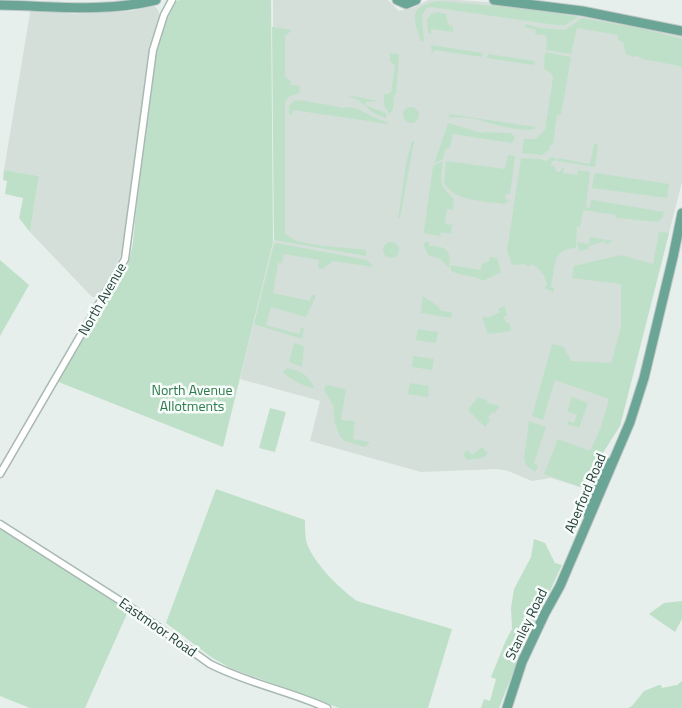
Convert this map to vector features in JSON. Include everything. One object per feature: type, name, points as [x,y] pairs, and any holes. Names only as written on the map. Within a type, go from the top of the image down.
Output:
[{"type":"main road","points":[[0,5],[74,9],[109,8],[156,0]]},
{"type":"main road","points":[[397,0],[406,4],[416,0]]},
{"type":"main road","points":[[494,0],[582,11],[680,29]]},
{"type":"main road","name":"Aberford Road","points":[[574,553],[576,540],[589,499],[610,456],[625,431],[644,378],[671,268],[682,213]]},
{"type":"main road","name":"Stanley Road","points":[[506,708],[522,662],[560,586],[574,553]]},
{"type":"street","points":[[156,0],[161,6],[164,15]]},
{"type":"street","name":"North Avenue","points":[[0,474],[56,381],[125,259],[153,50],[164,15],[172,0]]},
{"type":"street","name":"Eastmoor Road","points":[[0,524],[130,607],[210,664],[224,671],[327,708]]},
{"type":"shaded area","points":[[273,0],[388,0],[399,11],[415,7],[428,0],[458,0],[507,4],[532,7],[682,36],[682,182],[620,426],[607,442],[590,481],[586,485],[580,487],[551,478],[532,481],[508,471],[497,469],[421,472],[310,441],[320,401],[240,379],[274,240]]},
{"type":"shaded area","points":[[152,5],[157,8],[160,16],[150,49],[124,248],[107,285],[96,297],[92,297],[30,232],[39,176],[4,170],[31,7],[73,14],[131,11]]},
{"type":"green space","name":"North Avenue Allotments","points":[[180,0],[271,0],[273,243],[223,447],[56,381],[130,259],[158,42],[163,21],[173,2]]},
{"type":"green space","points":[[439,1],[537,10],[578,17],[565,25],[556,25],[430,7],[422,15],[424,42],[421,41],[416,25],[415,13],[422,6]]},
{"type":"green space","points":[[437,12],[446,14],[448,24],[453,27],[453,32],[431,29],[431,34],[428,33],[427,19],[431,14]]},
{"type":"green space","points":[[582,18],[644,29],[682,39],[682,68],[626,54],[623,42],[618,40],[618,35],[577,28],[571,54],[546,50],[547,39],[545,35],[535,34],[536,30],[525,27],[525,24],[541,28],[565,30]]},
{"type":"green space","points":[[272,27],[292,30],[285,36],[285,77],[291,81],[290,85],[300,86],[299,93],[288,97],[285,103],[285,233],[291,238],[310,244],[366,250],[366,256],[274,240]]},
{"type":"green space","points":[[431,45],[483,53],[482,57],[434,50],[432,54]]},
{"type":"green space","points":[[545,52],[571,57],[561,115],[557,115],[553,145],[550,145],[549,150],[542,155],[522,153],[524,139],[536,139],[545,130],[553,78],[552,74],[544,69]]},
{"type":"green space","points":[[390,53],[398,54],[399,56],[396,94],[394,95],[393,110],[389,114],[384,105],[384,94],[391,92],[395,66],[390,61]]},
{"type":"green space","points":[[488,54],[535,61],[534,65],[487,58]]},
{"type":"green space","points":[[346,95],[378,101],[366,102],[365,105],[386,113],[387,118],[378,115],[358,100]]},
{"type":"green space","points":[[298,100],[343,108],[355,108],[388,122],[388,124],[293,110],[292,115],[289,115],[291,103]]},
{"type":"green space","points":[[408,107],[414,107],[419,112],[417,121],[408,123],[403,118],[403,112]]},
{"type":"green space","points":[[449,114],[535,127],[535,129],[514,128],[473,118],[449,117]]},
{"type":"green space","points":[[448,123],[482,133],[511,133],[515,138],[512,143],[453,134],[450,147],[445,150],[443,159],[434,164]]},
{"type":"green space","points":[[412,141],[414,141],[400,218],[398,218],[407,159]]},
{"type":"green space","points":[[594,144],[598,146],[595,167],[557,161],[558,158],[590,164]]},
{"type":"green space","points":[[508,155],[515,156],[510,194],[506,194],[505,198],[509,201],[505,204],[471,200],[455,194],[444,183],[446,161],[505,169]]},
{"type":"green space","points":[[551,157],[556,158],[555,161],[552,161],[551,165],[555,167],[556,171],[560,172],[564,168],[563,173],[577,175],[578,170],[590,172],[586,207],[590,208],[591,200],[593,200],[664,212],[658,222],[616,218],[616,215],[583,210],[580,227],[577,227],[576,248],[564,250],[556,260],[551,284],[551,287],[554,288],[553,292],[544,288],[547,285],[546,281],[537,268],[532,264],[529,267],[524,264],[512,265],[507,251],[521,158],[547,161]]},
{"type":"green space","points":[[443,161],[441,173],[443,186],[454,199],[453,210],[447,209],[445,224],[450,225],[451,222],[451,234],[441,232],[440,236],[424,233],[424,231],[433,166]]},
{"type":"green space","points":[[4,170],[39,176],[30,232],[19,218],[23,198],[5,194],[7,181],[3,180]]},
{"type":"green space","points":[[596,173],[669,184],[667,198],[592,188]]},
{"type":"green space","points":[[659,232],[669,233],[620,426],[586,485],[580,487],[544,474],[558,439],[590,451],[601,427],[609,399],[555,380],[543,420],[532,416],[552,344],[564,347],[571,361],[611,363],[621,327],[621,284],[572,278],[574,266],[621,255],[653,264]]},
{"type":"green space","points":[[590,237],[613,241],[606,245],[605,241],[579,251],[577,242],[589,244]]},
{"type":"green space","points":[[388,242],[394,242],[399,247],[397,256],[388,258],[383,253],[383,247]]},
{"type":"green space","points":[[429,242],[429,246],[444,248],[447,251],[449,254],[449,268],[440,259],[428,255],[423,243]]},
{"type":"green space","points":[[274,244],[367,260],[374,267],[333,261],[323,269],[318,268],[319,260],[284,254],[282,263],[278,263],[273,293],[310,301],[312,295],[315,295],[315,298],[306,317],[271,307],[266,325],[299,334],[301,328],[304,328],[302,339],[254,324]]},
{"type":"green space","points":[[490,257],[497,258],[501,272],[483,281],[450,270],[451,265],[481,270],[482,264],[489,261]]},
{"type":"green space","points":[[0,260],[29,285],[0,336]]},
{"type":"green space","points":[[423,296],[438,306],[441,311],[452,312],[451,318],[421,313]]},
{"type":"green space","points":[[505,306],[507,316],[504,317],[506,323],[509,322],[511,331],[488,334],[482,318],[486,316],[487,318],[500,312],[498,309]]},
{"type":"green space","points":[[418,329],[438,332],[436,343],[416,340]]},
{"type":"green space","points":[[294,343],[304,346],[302,367],[289,362]]},
{"type":"green space","points":[[413,356],[434,359],[432,370],[412,367]]},
{"type":"green space","points":[[287,368],[304,374],[314,388],[302,385],[289,377],[283,372]]},
{"type":"green space","points":[[410,383],[429,386],[428,397],[408,394]]},
{"type":"green space","points":[[326,385],[346,389],[341,420],[355,421],[353,439],[370,442],[365,447],[345,441],[340,437],[335,424],[333,405],[324,390]]},
{"type":"green space","points":[[478,397],[488,401],[487,403],[500,406],[494,414],[492,412],[488,418],[490,420],[485,427],[468,410]]},
{"type":"green space","points":[[572,397],[588,403],[579,428],[567,424],[568,421],[574,423],[577,415],[567,411]]},
{"type":"green space","points":[[270,408],[286,412],[275,452],[259,448]]},
{"type":"green space","points":[[529,421],[546,427],[534,463],[538,466],[535,472],[526,465],[524,459]]},
{"type":"green space","points":[[482,447],[488,454],[482,458],[467,460],[463,454],[468,450],[472,455]]},
{"type":"green space","points":[[216,489],[305,520],[306,540],[314,557],[335,582],[357,601],[452,629],[428,708],[339,708],[230,668],[211,657],[166,623]]},
{"type":"green space","points":[[0,524],[130,607],[85,708],[30,708],[0,696]]},
{"type":"green space","points":[[534,539],[545,543],[555,563],[562,565],[520,655],[499,708],[481,708],[484,699],[490,701],[496,679],[491,677],[512,629],[511,608],[514,589],[531,557]]},
{"type":"green space","points":[[682,601],[682,619],[675,632],[649,614],[664,603]]},
{"type":"green space","points":[[682,681],[682,708],[628,708],[632,706],[644,691],[659,685],[662,688],[677,685]]}]
